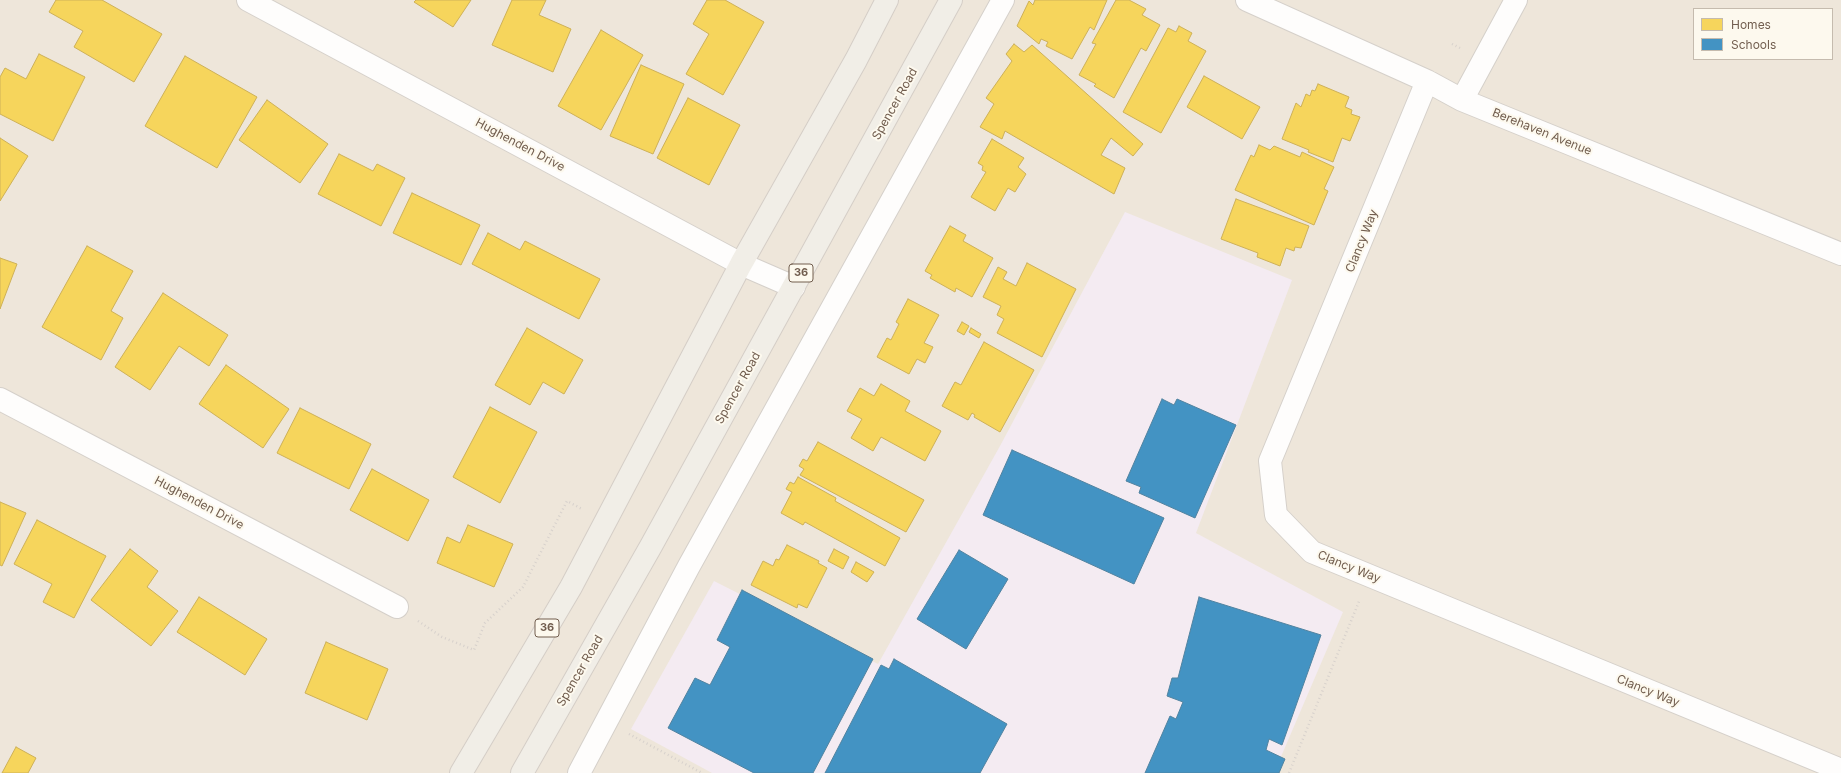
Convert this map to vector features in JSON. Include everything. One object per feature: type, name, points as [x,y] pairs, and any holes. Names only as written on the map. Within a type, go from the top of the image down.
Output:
[{"type":"main road","name":"36","points":[[461,773],[571,587],[741,264],[856,60],[887,0]]},
{"type":"main road","name":"Spencer Road","points":[[522,773],[636,574],[951,0]]},
{"type":"street","name":"Hughenden Drive","points":[[248,0],[741,264],[794,287]]},
{"type":"street","points":[[579,773],[697,552],[1003,0]]},
{"type":"street","name":"Berehaven Avenue","points":[[1248,0],[1427,81],[1462,100],[1841,254]]},
{"type":"street","points":[[1462,100],[1516,0]]},
{"type":"street","name":"Clancy Way","points":[[1427,81],[1270,461],[1276,515],[1312,552],[1841,770]]},
{"type":"street","name":"Hughenden Drive","points":[[0,399],[397,607]]},
{"type":"path","points":[[1452,44],[1462,49]]},
{"type":"path","points":[[397,607],[442,637],[474,650],[485,623],[523,586],[567,501]]},
{"type":"path","points":[[1289,773],[1362,595]]},
{"type":"path","points":[[606,722],[702,773]]},
{"type":"shaded area","points":[[0,0],[1841,0],[1841,773],[0,773]]},
{"type":"shaded area","points":[[1125,212],[1292,280],[1196,533],[1343,612],[1274,773],[712,773],[631,729],[714,581],[878,664],[1000,446]]},
{"type":"building: Homes","points":[[56,0],[102,0],[162,34],[134,82],[74,47],[83,31],[49,12]]},
{"type":"building: Homes","points":[[416,0],[471,0],[453,27],[414,2]]},
{"type":"building: Homes","points":[[512,0],[546,0],[539,15],[571,29],[553,72],[492,45]]},
{"type":"building: Homes","points":[[707,0],[725,0],[764,22],[723,95],[686,74],[709,34],[693,24]]},
{"type":"building: Homes","points":[[1035,0],[1107,0],[1094,30],[1090,27],[1072,59],[1046,46],[1048,42],[1041,39],[1039,44],[1017,26],[1029,1],[1033,5]]},
{"type":"building: Homes","points":[[1116,0],[1129,0],[1146,9],[1142,15],[1160,25],[1146,51],[1141,48],[1114,98],[1094,86],[1096,84],[1079,75],[1096,44],[1092,43]]},
{"type":"building: Homes","points":[[1179,26],[1192,33],[1188,41],[1206,51],[1161,133],[1123,112],[1168,28],[1176,32]]},
{"type":"building: Homes","points":[[601,30],[643,55],[601,130],[558,106]]},
{"type":"building: Homes","points":[[1014,44],[1024,52],[1032,45],[1143,144],[1133,156],[1111,138],[1101,155],[1125,168],[1114,194],[1005,131],[1002,139],[980,127],[994,104],[986,98],[1012,61],[1006,54]]},
{"type":"building: Homes","points":[[39,54],[85,77],[53,141],[0,114],[0,77],[5,68],[26,79]]},
{"type":"building: Homes","points":[[185,56],[257,97],[217,168],[145,126]]},
{"type":"building: Homes","points":[[641,65],[684,84],[653,154],[610,136]]},
{"type":"building: Homes","points":[[1204,76],[1260,107],[1242,139],[1187,107]]},
{"type":"building: Homes","points":[[1318,84],[1349,97],[1345,107],[1352,110],[1351,114],[1360,117],[1350,141],[1342,138],[1333,162],[1282,139],[1296,103],[1301,107],[1306,94],[1310,96],[1312,90],[1315,91]]},
{"type":"building: Homes","points":[[688,98],[740,125],[709,185],[657,158]]},
{"type":"building: Homes","points":[[267,100],[328,144],[300,183],[239,140]]},
{"type":"building: Homes","points":[[0,138],[28,156],[0,201]]},
{"type":"building: Homes","points":[[992,139],[1024,158],[1018,167],[1026,174],[1015,192],[1008,188],[995,211],[971,197],[986,172],[982,170],[983,166],[978,163]]},
{"type":"building: Homes","points":[[1259,145],[1270,150],[1274,146],[1300,157],[1302,152],[1334,167],[1324,189],[1328,191],[1314,225],[1235,190],[1251,155],[1254,157]]},
{"type":"building: Homes","points":[[339,154],[373,171],[377,164],[405,178],[381,226],[318,194]]},
{"type":"building: Homes","points":[[412,193],[480,225],[461,265],[393,233]]},
{"type":"building: Homes","points":[[1236,199],[1309,226],[1301,248],[1295,247],[1294,251],[1286,248],[1280,266],[1257,257],[1258,253],[1221,239]]},
{"type":"building: Homes","points":[[950,226],[966,235],[963,241],[993,258],[972,297],[956,288],[955,292],[930,278],[932,275],[925,271]]},
{"type":"building: Homes","points":[[488,233],[520,250],[525,241],[600,279],[579,319],[472,264]]},
{"type":"building: Homes","points":[[87,246],[133,271],[111,311],[123,318],[101,360],[42,327]]},
{"type":"building: Homes","points":[[0,258],[17,264],[0,309]]},
{"type":"building: Homes","points":[[1027,263],[1076,289],[1042,357],[997,333],[1004,319],[997,315],[1001,306],[983,297],[998,267],[1007,272],[1003,279],[1016,286]]},
{"type":"building: Homes","points":[[163,293],[228,335],[209,366],[179,346],[150,390],[115,367]]},
{"type":"building: Homes","points":[[908,299],[939,315],[924,343],[933,347],[925,363],[917,359],[909,374],[877,357],[887,338],[891,340],[899,324],[896,322]]},
{"type":"building: Homes","points":[[962,322],[969,326],[964,335],[957,331]]},
{"type":"building: Homes","points":[[527,328],[583,360],[564,394],[543,382],[530,405],[495,385]]},
{"type":"building: Homes","points":[[971,328],[981,334],[979,338],[969,332]]},
{"type":"building: Homes","points":[[984,342],[1034,370],[1000,432],[974,417],[975,415],[972,413],[968,420],[942,406],[955,382],[961,385]]},
{"type":"building: Homes","points":[[226,365],[289,409],[263,448],[199,404]]},
{"type":"building: Homes","points":[[881,384],[910,401],[905,411],[941,431],[925,461],[881,437],[873,451],[851,438],[862,419],[847,411],[860,388],[874,396]]},
{"type":"building: Homes","points":[[490,407],[537,432],[500,503],[453,477]]},
{"type":"building: Homes","points":[[300,408],[371,444],[349,489],[277,453]]},
{"type":"building: Homes","points":[[818,442],[924,500],[906,532],[800,475],[804,469],[799,466],[803,459],[807,461]]},
{"type":"building: Homes","points":[[372,469],[429,500],[408,541],[350,510]]},
{"type":"building: Homes","points":[[798,477],[836,498],[835,501],[900,538],[885,566],[805,522],[803,525],[781,513],[792,492],[786,489],[790,482],[794,484]]},
{"type":"building: Homes","points":[[0,502],[26,513],[2,566],[0,565]]},
{"type":"building: Homes","points":[[37,520],[106,556],[74,618],[43,602],[52,584],[14,564]]},
{"type":"building: Homes","points":[[468,525],[513,544],[494,587],[437,563],[447,537],[460,543]]},
{"type":"building: Homes","points":[[787,545],[819,561],[818,563],[827,568],[807,608],[798,604],[797,608],[751,585],[763,561],[773,566],[776,559],[779,560]]},
{"type":"building: Homes","points":[[130,549],[158,571],[147,587],[178,611],[151,646],[91,600]]},
{"type":"building: Homes","points":[[834,549],[849,557],[843,569],[828,561]]},
{"type":"building: Homes","points":[[856,562],[874,572],[867,582],[851,572]]},
{"type":"building: Homes","points":[[199,597],[267,639],[245,675],[177,632]]},
{"type":"building: Homes","points":[[326,642],[388,669],[367,720],[305,693]]},
{"type":"building: Homes","points":[[16,747],[36,758],[28,773],[2,773]]},
{"type":"building: Schools","points":[[1162,399],[1174,405],[1177,399],[1236,425],[1195,518],[1139,493],[1141,487],[1126,481]]},
{"type":"building: Schools","points":[[1012,450],[1164,518],[1134,584],[983,515]]},
{"type":"building: Schools","points":[[959,550],[1008,579],[966,649],[917,619]]},
{"type":"building: Schools","points":[[742,590],[873,659],[813,773],[754,773],[668,728],[695,678],[710,685],[730,647],[717,640]]},
{"type":"building: Schools","points":[[1199,597],[1321,635],[1282,745],[1269,739],[1266,750],[1285,759],[1279,773],[1145,773],[1170,716],[1176,719],[1183,702],[1167,696],[1172,678],[1178,678]]},
{"type":"building: Schools","points":[[894,659],[1007,724],[980,773],[825,773],[881,665],[889,669]]}]
